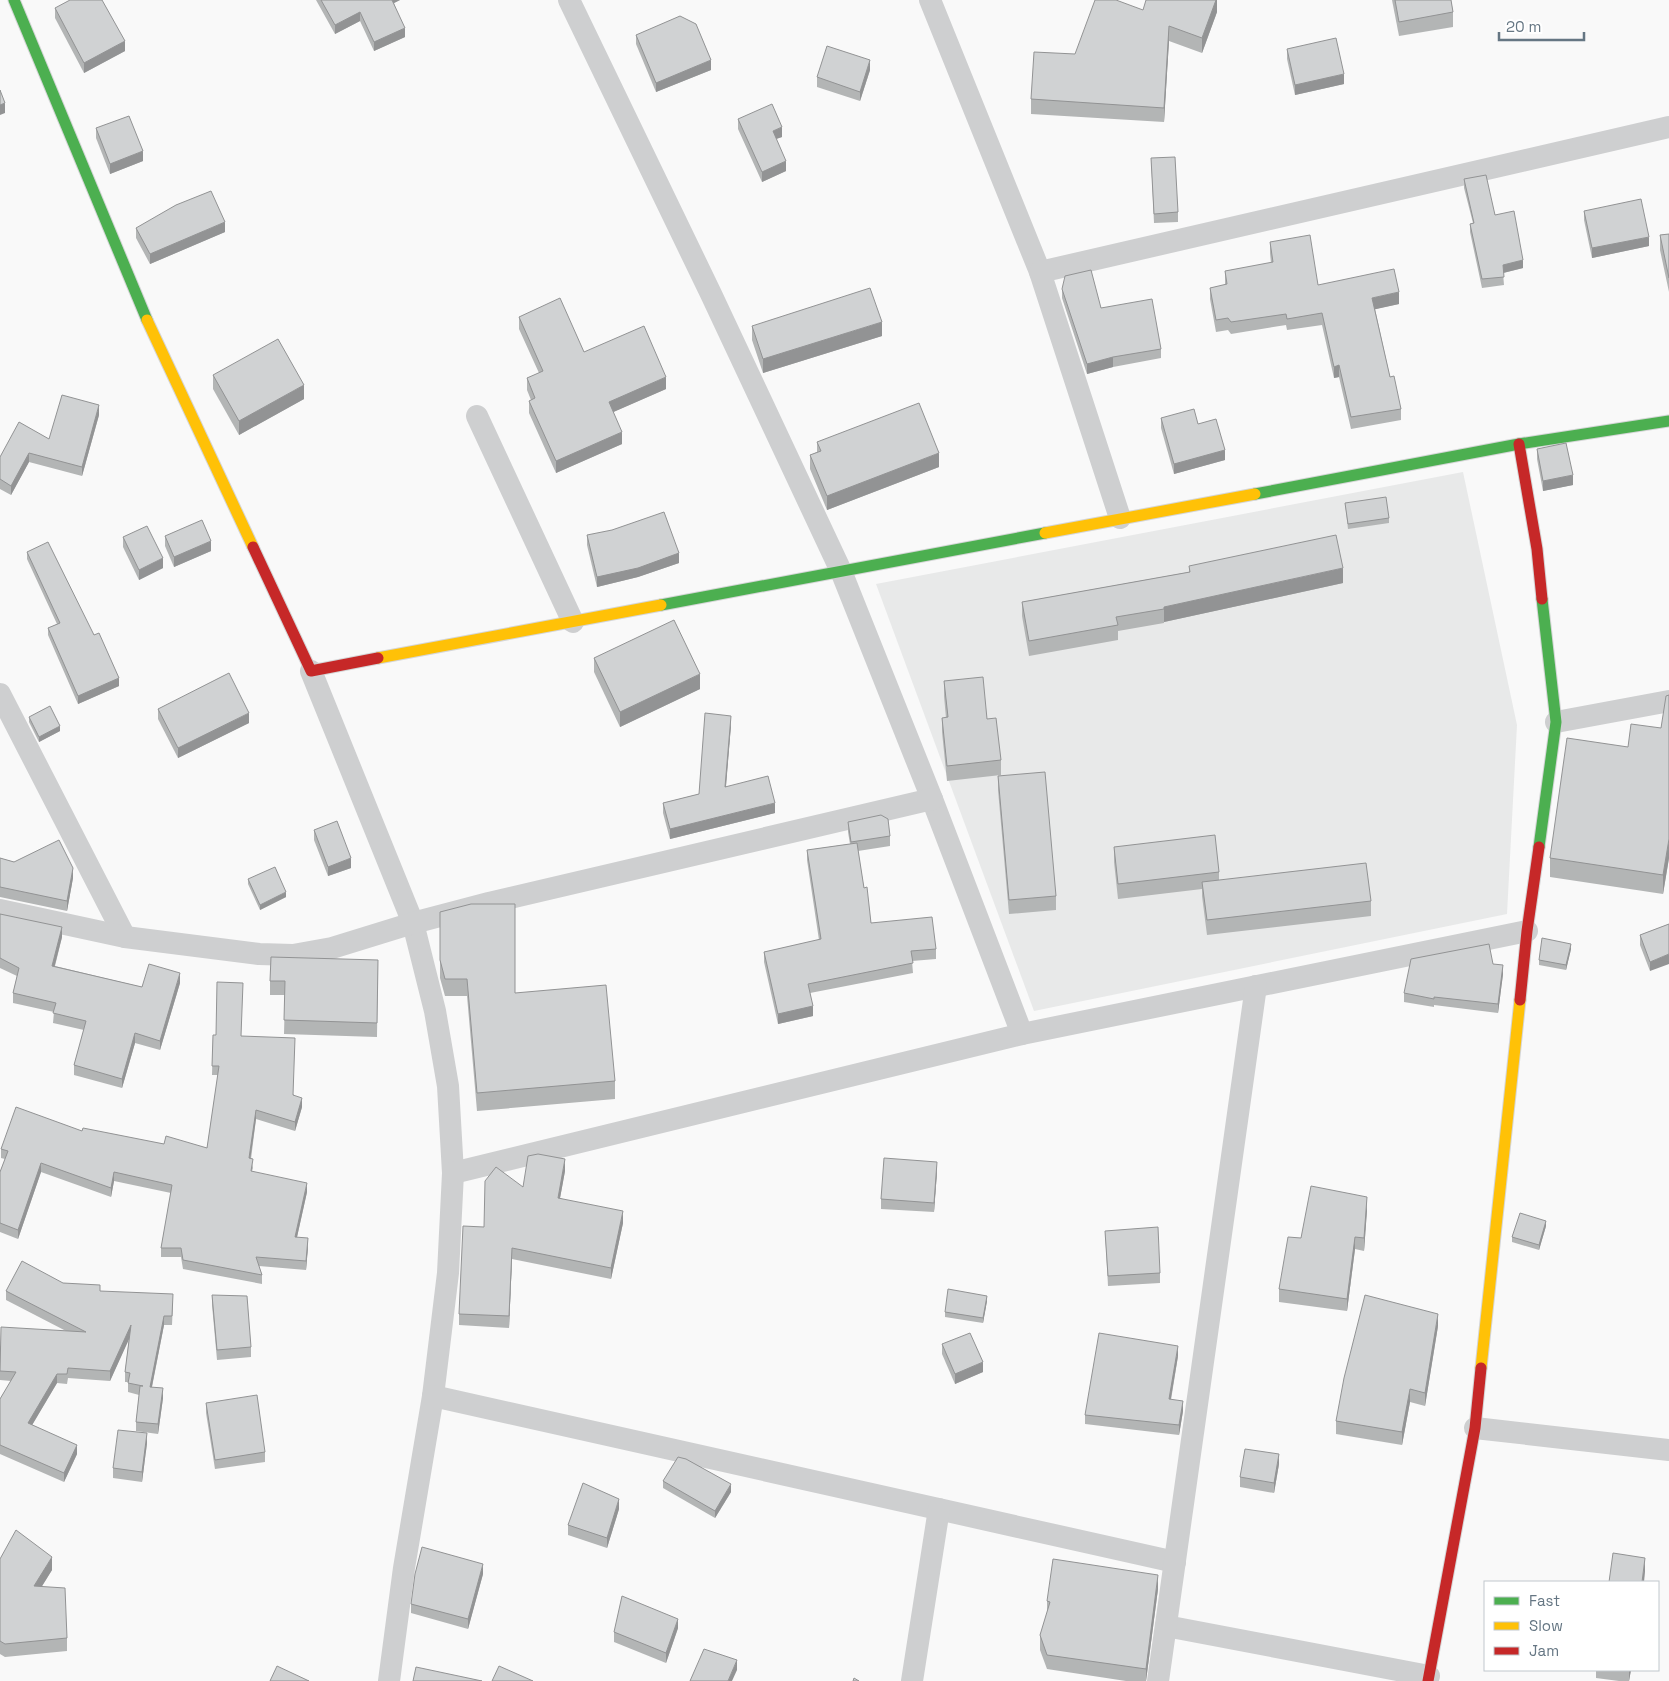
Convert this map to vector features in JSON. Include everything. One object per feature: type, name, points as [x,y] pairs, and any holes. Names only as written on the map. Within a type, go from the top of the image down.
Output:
[{"type":"street","points":[[14,0],[150,326],[311,670],[413,923],[435,1011],[448,1086],[453,1173],[448,1272],[433,1396],[404,1568],[389,1681]]},
{"type":"street","points":[[569,0],[711,294],[841,571],[932,799],[1022,1034]]},
{"type":"street","points":[[931,0],[1040,272],[1120,518]]},
{"type":"street","points":[[1040,272],[1669,127]]},
{"type":"street","points":[[477,416],[573,622]]},
{"type":"street","points":[[311,670],[1519,444],[1669,421]]},
{"type":"street","points":[[1166,1626],[1428,1679],[1475,1428],[1527,931],[1556,722],[1537,549],[1519,444]]},
{"type":"street","points":[[0,694],[125,937]]},
{"type":"street","points":[[1556,722],[1669,701]]},
{"type":"street","points":[[0,910],[125,937],[259,954],[293,955],[332,948],[413,923],[489,903],[932,799]]},
{"type":"street","points":[[453,1173],[1022,1034],[1527,931]]},
{"type":"street","points":[[1158,1681],[1256,986]]},
{"type":"street","points":[[433,1396],[1175,1562]]},
{"type":"street","points":[[1475,1428],[1669,1450]]},
{"type":"street","points":[[912,1681],[939,1509]]},
{"type":"shaded area","points":[[1463,472],[1517,725],[1507,914],[1034,1011],[876,584]]},
{"type":"building","points":[[70,0],[102,0],[125,41],[84,63],[55,8]]},
{"type":"building","points":[[321,0],[392,0],[405,28],[374,42],[360,12],[335,25]]},
{"type":"building","points":[[1095,0],[1116,0],[1143,10],[1146,0],[1216,0],[1202,38],[1169,26],[1164,108],[1031,99],[1034,52],[1075,54]]},
{"type":"building","points":[[1395,0],[1451,0],[1453,12],[1399,22]]},
{"type":"building","points":[[680,16],[696,24],[711,60],[656,83],[636,35]]},
{"type":"building","points":[[1336,38],[1344,74],[1295,85],[1287,49]]},
{"type":"building","points":[[827,46],[870,60],[860,92],[817,77]]},
{"type":"building","points":[[0,90],[5,103],[0,105]]},
{"type":"building","points":[[772,104],[782,127],[773,131],[786,161],[762,172],[738,119]]},
{"type":"building","points":[[129,116],[143,151],[110,164],[96,128]]},
{"type":"building","points":[[1175,157],[1178,212],[1154,214],[1151,158]]},
{"type":"building","points":[[1486,175],[1495,215],[1514,211],[1523,260],[1503,265],[1504,277],[1482,279],[1470,224],[1474,223],[1464,179]]},
{"type":"building","points":[[211,191],[225,222],[150,254],[136,228],[176,205]]},
{"type":"building","points":[[1641,199],[1649,237],[1592,248],[1584,211]]},
{"type":"building","points":[[1669,234],[1669,278],[1660,235]]},
{"type":"building","points":[[1310,235],[1318,285],[1394,269],[1399,292],[1372,298],[1390,377],[1394,376],[1401,409],[1351,417],[1339,365],[1334,367],[1322,313],[1287,319],[1286,314],[1231,322],[1228,318],[1216,320],[1210,288],[1227,284],[1225,271],[1273,262],[1270,242]]},
{"type":"building","points":[[1091,270],[1101,308],[1152,299],[1161,349],[1113,357],[1087,364],[1062,289],[1065,276]]},
{"type":"building","points":[[870,288],[882,322],[763,359],[752,326]]},
{"type":"building","points":[[560,298],[584,352],[644,326],[666,377],[609,402],[622,432],[556,461],[529,401],[535,398],[527,378],[543,371],[519,317]]},
{"type":"building","points":[[278,339],[304,385],[239,421],[213,375]]},
{"type":"building","points":[[62,395],[99,405],[82,467],[29,453],[11,486],[0,479],[0,457],[19,422],[49,439]]},
{"type":"building","points":[[919,403],[939,453],[827,496],[810,455],[821,451],[817,442]]},
{"type":"building","points":[[1194,409],[1198,424],[1216,419],[1225,450],[1174,464],[1161,418]]},
{"type":"building","points":[[1566,443],[1573,475],[1543,481],[1537,449]]},
{"type":"building","points":[[1386,497],[1389,518],[1348,524],[1345,503]]},
{"type":"building","points":[[664,512],[679,553],[638,568],[597,577],[587,535],[612,530]]},
{"type":"building","points":[[202,520],[211,541],[174,557],[165,536]]},
{"type":"building","points":[[147,526],[163,558],[139,570],[123,537]]},
{"type":"building","points":[[1336,535],[1343,568],[1164,607],[1164,609],[1116,617],[1118,625],[1029,641],[1022,602],[1190,572],[1189,566]]},
{"type":"building","points":[[48,542],[94,635],[99,633],[119,678],[78,696],[48,628],[60,623],[27,552]]},
{"type":"building","points":[[674,620],[700,674],[620,712],[594,658]]},
{"type":"building","points":[[229,673],[249,713],[178,748],[158,709]]},
{"type":"building","points":[[983,677],[987,719],[996,718],[1001,760],[947,766],[942,718],[948,717],[944,681]]},
{"type":"building","points":[[1669,695],[1669,839],[1663,875],[1550,858],[1567,738],[1628,747],[1631,724],[1661,728],[1666,696]]},
{"type":"building","points":[[50,706],[60,726],[39,737],[29,717]]},
{"type":"building","points":[[705,713],[731,716],[725,787],[768,776],[775,803],[670,829],[663,803],[699,794]]},
{"type":"building","points":[[1045,772],[1056,896],[1009,900],[998,776]]},
{"type":"building","points":[[881,815],[888,819],[890,836],[851,842],[848,822]]},
{"type":"building","points":[[337,821],[351,858],[328,867],[314,830]]},
{"type":"building","points":[[1215,835],[1219,872],[1118,884],[1114,847]]},
{"type":"building","points":[[59,840],[73,868],[67,901],[0,887],[0,858],[14,862]]},
{"type":"building","points":[[857,843],[864,888],[867,887],[871,923],[932,917],[936,949],[911,951],[913,963],[808,984],[813,1006],[778,1014],[764,952],[821,939],[807,850]]},
{"type":"building","points":[[1366,863],[1371,901],[1207,920],[1202,882]]},
{"type":"building","points":[[275,867],[286,892],[260,905],[248,879]]},
{"type":"building","points":[[471,904],[515,904],[515,993],[606,985],[615,1081],[477,1093],[467,979],[445,979],[440,960],[440,912]]},
{"type":"building","points":[[0,914],[62,927],[52,966],[142,987],[149,964],[180,973],[160,1041],[135,1033],[122,1079],[74,1065],[86,1021],[53,1013],[56,1003],[13,993],[19,968],[0,958]]},
{"type":"building","points":[[1669,924],[1669,954],[1650,962],[1640,935]]},
{"type":"building","points":[[1542,938],[1571,944],[1566,965],[1539,960]]},
{"type":"building","points":[[1489,944],[1493,964],[1503,965],[1498,1004],[1434,997],[1434,999],[1404,993],[1411,959]]},
{"type":"building","points":[[271,957],[378,960],[377,1023],[284,1020],[285,981],[270,981]]},
{"type":"building","points":[[217,982],[243,983],[241,1036],[295,1038],[293,1095],[302,1098],[295,1122],[256,1110],[249,1158],[253,1159],[251,1171],[307,1183],[295,1237],[308,1238],[306,1261],[256,1257],[262,1275],[183,1260],[181,1248],[161,1248],[172,1185],[114,1172],[111,1188],[41,1163],[18,1230],[0,1223],[0,1172],[8,1151],[1,1149],[16,1107],[82,1131],[83,1128],[164,1144],[166,1136],[207,1148],[219,1066],[212,1066],[213,1035],[216,1035]]},
{"type":"building","points":[[538,1154],[565,1159],[558,1198],[623,1211],[611,1268],[512,1248],[509,1316],[459,1314],[463,1226],[484,1227],[485,1181],[496,1167],[523,1187],[528,1156]]},
{"type":"building","points":[[884,1158],[937,1162],[934,1203],[881,1199]]},
{"type":"building","points":[[1311,1186],[1367,1197],[1364,1238],[1355,1237],[1347,1299],[1279,1289],[1288,1237],[1301,1238]]},
{"type":"building","points":[[1520,1213],[1546,1221],[1539,1245],[1512,1237]]},
{"type":"building","points":[[1158,1227],[1160,1273],[1108,1276],[1105,1231]]},
{"type":"building","points":[[22,1261],[63,1283],[100,1285],[100,1291],[173,1294],[172,1316],[164,1316],[150,1387],[163,1388],[158,1424],[136,1422],[140,1386],[143,1386],[128,1383],[130,1373],[125,1372],[131,1325],[110,1371],[68,1368],[67,1374],[57,1374],[28,1423],[77,1445],[64,1473],[0,1445],[0,1399],[16,1372],[0,1371],[1,1327],[86,1332],[6,1291]]},
{"type":"building","points":[[948,1289],[987,1296],[983,1318],[945,1312]]},
{"type":"building","points":[[212,1295],[247,1296],[251,1347],[217,1350]]},
{"type":"building","points":[[1365,1295],[1438,1314],[1425,1393],[1410,1389],[1402,1432],[1336,1421],[1344,1378]]},
{"type":"building","points":[[970,1333],[983,1362],[955,1374],[942,1344]]},
{"type":"building","points":[[1099,1333],[1178,1346],[1169,1399],[1183,1401],[1179,1425],[1085,1415]]},
{"type":"building","points":[[257,1395],[265,1452],[215,1460],[206,1403]]},
{"type":"building","points":[[118,1430],[147,1433],[142,1472],[113,1468]]},
{"type":"building","points":[[1245,1449],[1279,1454],[1274,1483],[1240,1477]]},
{"type":"building","points":[[678,1457],[686,1459],[731,1484],[715,1511],[663,1481]]},
{"type":"building","points":[[583,1483],[619,1499],[607,1538],[568,1525]]},
{"type":"building","points":[[16,1530],[52,1557],[34,1586],[65,1588],[67,1638],[5,1644],[0,1641],[0,1559]]},
{"type":"building","points":[[422,1547],[483,1564],[468,1619],[411,1604],[415,1574]]},
{"type":"building","points":[[1613,1553],[1645,1558],[1642,1581],[1609,1581]]},
{"type":"building","points":[[1053,1559],[1158,1575],[1146,1669],[1047,1655],[1040,1635],[1050,1602],[1047,1601]]},
{"type":"building","points":[[622,1596],[678,1619],[666,1653],[614,1632]]},
{"type":"building","points":[[704,1649],[737,1660],[728,1681],[690,1681]]},
{"type":"building","points":[[277,1666],[309,1681],[270,1681]]},
{"type":"building","points":[[499,1666],[533,1681],[492,1681]]},
{"type":"building","points":[[416,1667],[482,1681],[413,1681]]},
{"type":"traffic: fast","points":[[14,0],[147,320]]},
{"type":"traffic: fast","points":[[1255,494],[1519,444],[1669,421]]},
{"type":"traffic: fast","points":[[661,605],[1045,533]]},
{"type":"traffic: fast","points":[[1539,847],[1556,722],[1542,599]]},
{"type":"traffic: slow","points":[[147,320],[253,547]]},
{"type":"traffic: slow","points":[[1045,533],[1255,494]]},
{"type":"traffic: slow","points":[[378,658],[661,605]]},
{"type":"traffic: slow","points":[[1481,1368],[1520,1000]]},
{"type":"traffic: jam","points":[[1519,444],[1537,549],[1542,599]]},
{"type":"traffic: jam","points":[[253,547],[311,671],[378,658]]},
{"type":"traffic: jam","points":[[1520,1000],[1527,931],[1539,847]]},
{"type":"traffic: jam","points":[[1428,1681],[1475,1428],[1481,1368]]}]
